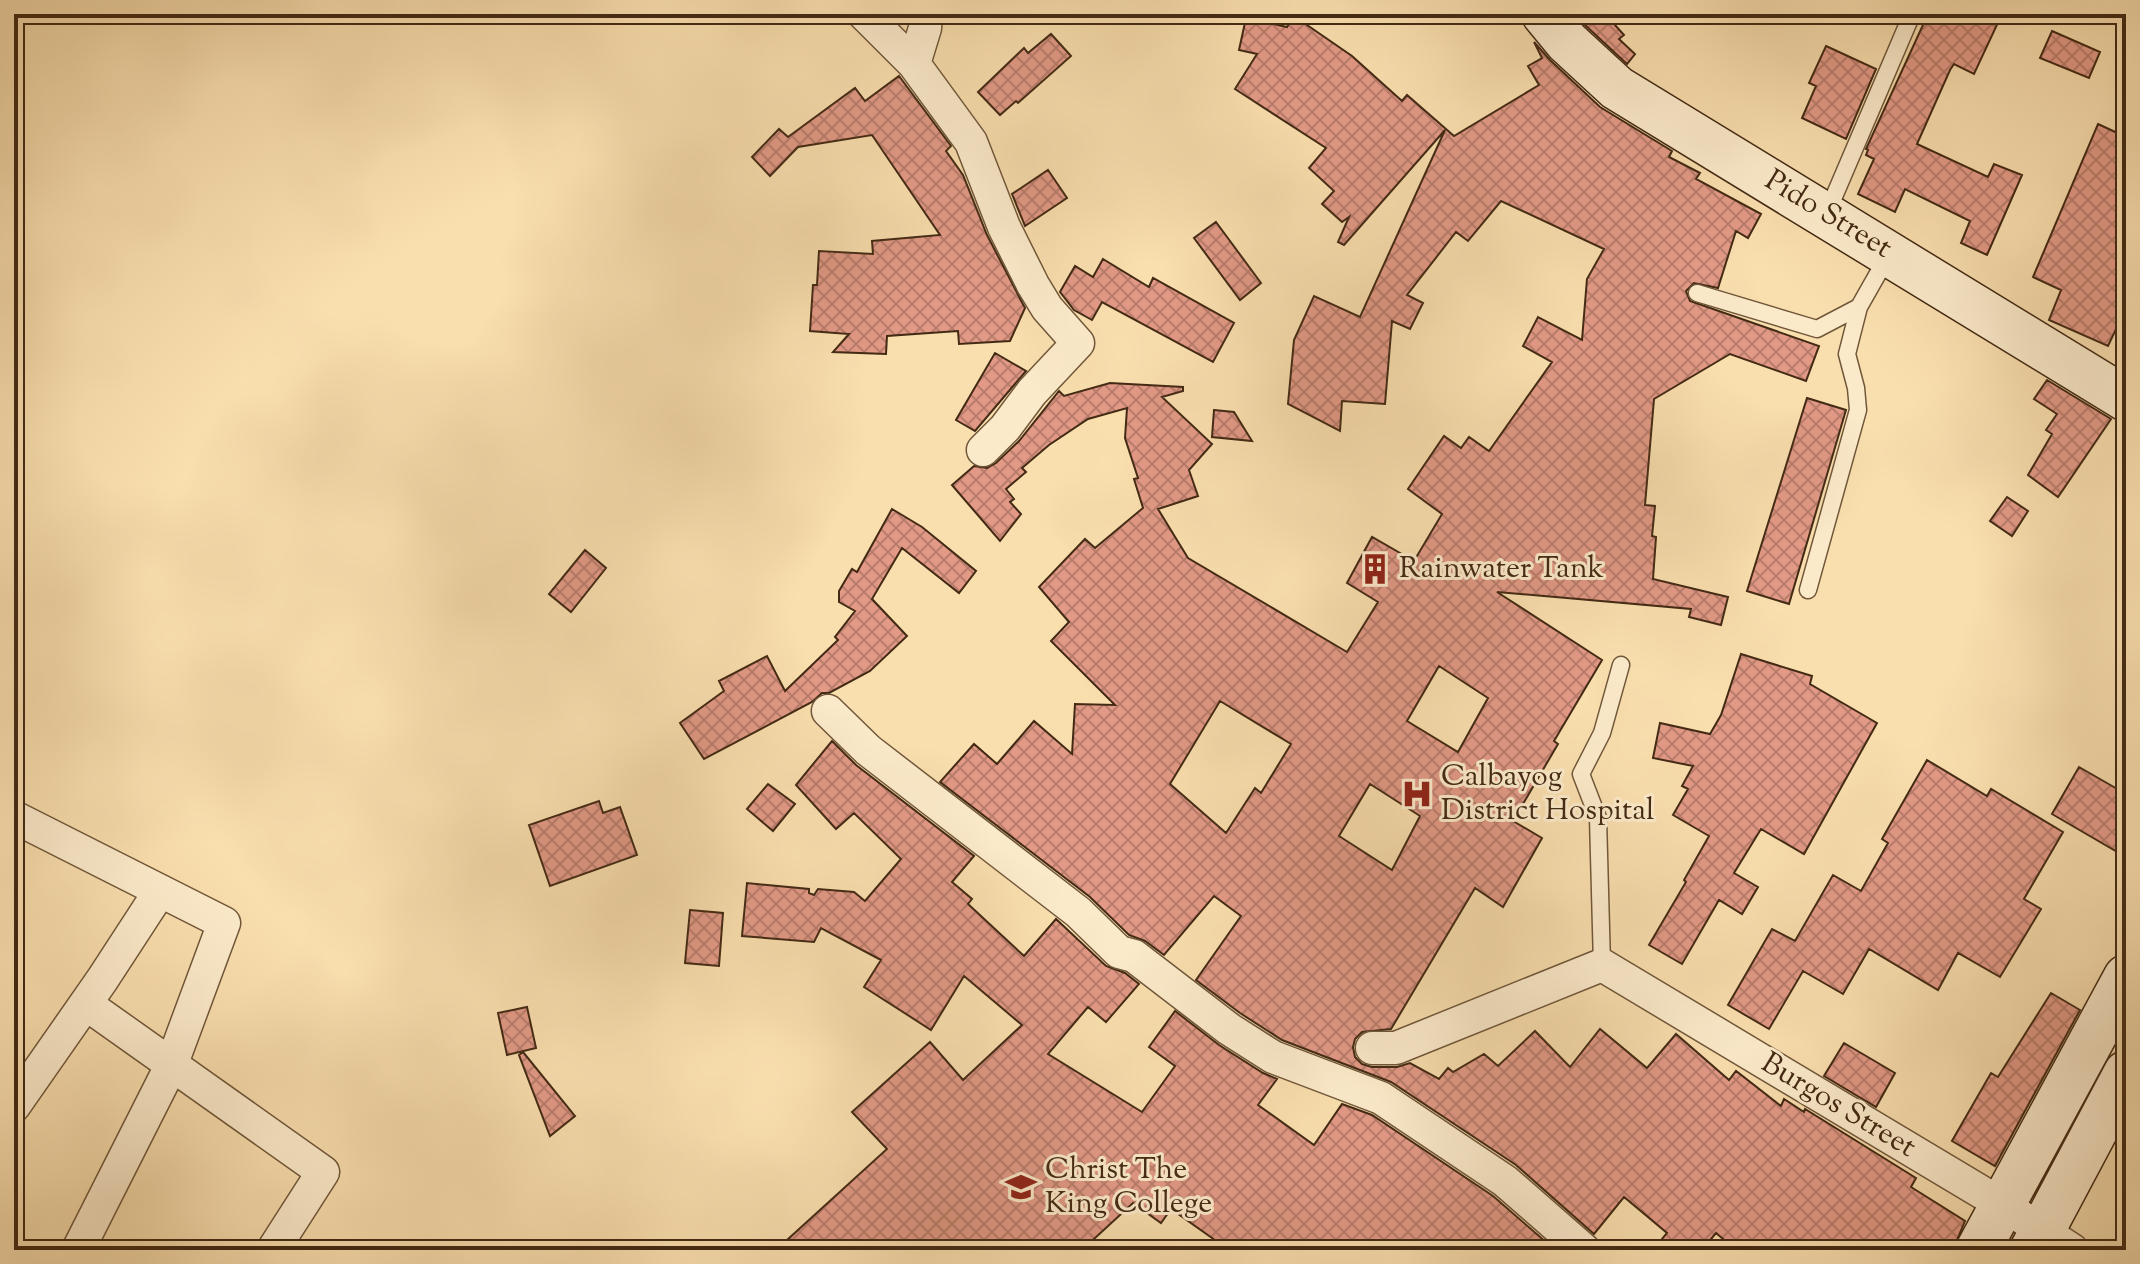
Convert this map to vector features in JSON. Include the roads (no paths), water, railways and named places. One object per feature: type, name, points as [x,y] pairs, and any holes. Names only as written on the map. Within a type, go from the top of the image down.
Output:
[{"type":"street","points":[[864,14],[914,64],[971,142],[1004,227],[1033,285],[1047,308],[1078,343],[983,450]]},
{"type":"street","points":[[914,64],[926,14]]},
{"type":"street","name":"Pido Street","points":[[1544,14],[1567,42],[1617,88],[2126,399]]},
{"type":"street","points":[[828,711],[868,750],[1078,912],[1119,952],[1134,956],[1229,1029],[1273,1057],[1381,1098],[1505,1181],[1584,1250]]},
{"type":"street","points":[[14,817],[224,923],[171,1066],[78,1250]]},
{"type":"street","points":[[14,1106],[160,891]]},
{"type":"street","points":[[1372,1048],[1396,1048],[1602,965]]},
{"type":"street","name":"Burgos Street","points":[[1602,965],[2003,1205],[2049,1244]]},
{"type":"street","points":[[1978,1250],[2126,977]]},
{"type":"street","points":[[86,1004],[323,1172],[273,1250]]},
{"type":"street","points":[[2049,1244],[2126,1073]]},
{"type":"lane","points":[[1826,215],[1912,14]]},
{"type":"lane","points":[[1808,590],[1858,410],[1847,354],[1859,307],[1889,253]]},
{"type":"lane","points":[[1697,293],[1817,329],[1859,307]]},
{"type":"lane","points":[[1602,965],[1598,818],[1581,774],[1602,733],[1621,665]]},
{"type":"place","name":"Rainwater Tank","points":[[1375,569]]},
{"type":"place","name":"Calbayog District Hospital","points":[[1417,794]]},
{"type":"place","name":"Christ The King College","points":[[1021,1187]]}]
